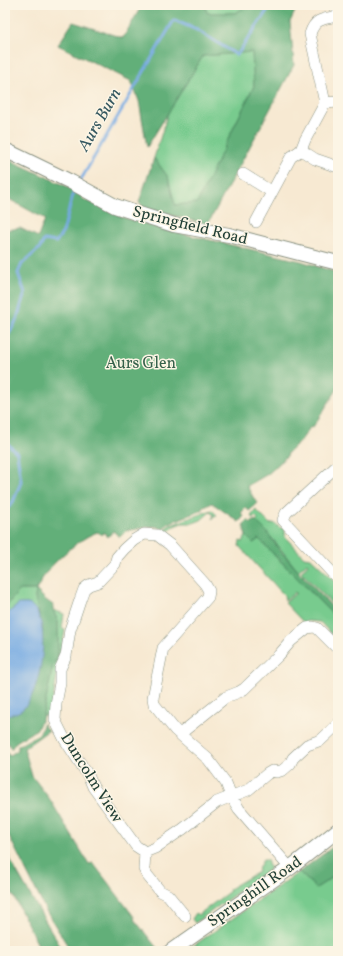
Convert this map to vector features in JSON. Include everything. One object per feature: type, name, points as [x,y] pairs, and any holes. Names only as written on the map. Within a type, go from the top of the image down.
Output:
[{"type":"street","points":[[256,222],[291,157],[301,150],[325,103],[310,34],[313,26],[321,20],[338,16]]},
{"type":"street","points":[[325,103],[338,102]]},
{"type":"street","name":"Springfield Road","points":[[5,150],[78,185],[115,206],[174,225],[229,235],[338,263]]},
{"type":"street","points":[[301,150],[315,159],[338,167]]},
{"type":"street","points":[[243,174],[272,192]]},
{"type":"street","points":[[338,465],[286,513],[283,520],[338,579]]},
{"type":"street","name":"Duncolm View","points":[[146,852],[136,846],[93,786],[55,720],[60,683],[60,669],[66,656],[70,630],[84,589],[89,585],[98,582],[115,564],[117,557],[124,549],[144,534],[157,535],[170,545],[205,584],[209,591],[204,602],[162,648],[152,698],[154,704],[175,730],[208,759],[226,783],[239,810],[290,868]]},
{"type":"street","points":[[180,734],[226,697],[244,689],[280,655],[291,641],[307,628],[317,628],[338,650]]},
{"type":"street","points":[[186,916],[168,895],[160,891],[147,875],[144,869],[146,852],[155,848],[183,829],[217,802],[248,790],[272,771],[277,772],[283,770],[307,744],[321,740],[338,724]]},
{"type":"street","name":"Springhill Road","points":[[171,951],[290,868],[338,830]]},
{"type":"green space","points":[[142,5],[205,5],[207,13],[235,13],[249,5],[298,5],[290,22],[294,65],[208,224],[145,209],[139,202],[154,158],[168,177],[175,205],[197,203],[254,86],[252,52],[203,56],[147,147],[139,101],[131,81],[58,45],[73,22],[123,38]]},
{"type":"green space","points":[[205,5],[249,5],[235,13],[207,13]]},
{"type":"green space","points":[[252,52],[254,86],[197,203],[175,205],[168,177],[154,158],[168,113],[203,56]]},
{"type":"green space","name":"Aurs Glen","points":[[5,158],[77,191],[83,199],[122,217],[179,233],[301,261],[338,273],[338,388],[313,427],[311,426],[302,439],[287,454],[288,455],[268,474],[247,486],[258,503],[249,511],[246,508],[241,513],[244,516],[239,522],[212,503],[201,509],[202,510],[169,523],[162,529],[154,526],[127,530],[120,537],[113,531],[108,537],[104,532],[101,535],[98,532],[91,534],[76,544],[48,570],[36,590],[20,590],[5,607],[5,230],[20,228],[38,237],[45,219],[5,197]]},
{"type":"green space","points":[[212,510],[217,515],[212,519],[214,515],[210,512],[201,520],[193,523],[182,523],[174,526],[166,533],[164,531],[168,526]]},
{"type":"green space","points":[[256,510],[270,524],[274,523],[280,528],[283,528],[285,530],[285,537],[304,557],[311,558],[338,584],[338,610],[301,572],[308,564],[307,563],[298,571],[273,539],[256,521],[258,519],[255,516],[253,518],[251,516]]},
{"type":"green space","points":[[248,520],[251,523],[255,520],[266,531],[298,571],[338,613],[338,620],[259,539],[253,543],[246,536],[243,525]]},
{"type":"green space","points":[[246,536],[253,543],[259,539],[338,620],[338,641],[320,622],[307,621],[305,624],[285,603],[296,593],[295,592],[285,601],[284,595],[239,546],[240,541],[243,542]]},
{"type":"green space","points":[[20,590],[36,590],[35,598],[40,619],[32,606],[8,613],[5,617],[5,607]]},
{"type":"green space","points":[[36,590],[53,605],[53,610],[58,622],[58,657],[53,665],[42,719],[37,729],[16,742],[11,749],[5,737],[5,715],[43,632],[35,598]]},
{"type":"green space","points":[[53,610],[64,614],[62,628],[65,630],[51,711],[47,716],[43,715],[53,665],[58,657],[58,622]]},
{"type":"green space","points":[[44,723],[45,728],[49,730],[24,748],[32,776],[49,798],[89,864],[93,863],[157,948],[154,951],[71,951],[46,911],[5,828],[5,749],[9,756],[18,750],[18,746],[39,734]]},
{"type":"green space","points":[[338,843],[338,874],[316,888],[299,872]]},
{"type":"green space","points":[[5,848],[15,869],[63,951],[41,951],[5,879]]},
{"type":"green space","points":[[263,860],[267,860],[270,869],[195,923],[192,919],[196,913],[198,915],[230,891],[229,889],[258,872]]},
{"type":"green space","points":[[299,872],[316,888],[338,874],[338,951],[186,951]]},
{"type":"water","points":[[19,604],[31,605],[38,613],[42,625],[42,657],[35,688],[29,701],[23,709],[15,713],[5,715],[5,617]]},
{"type":"waterway","name":"Aurs Burn","points":[[79,183],[174,20],[197,30],[237,55],[271,5]]},
{"type":"waterway","name":"Aurs Burn","points":[[5,341],[17,319],[25,293],[18,273],[22,264],[40,248],[44,240],[56,242],[63,232],[75,189]]},
{"type":"waterway","name":"Aurs Burn","points":[[5,441],[17,453],[21,482],[13,502],[5,511]]}]
